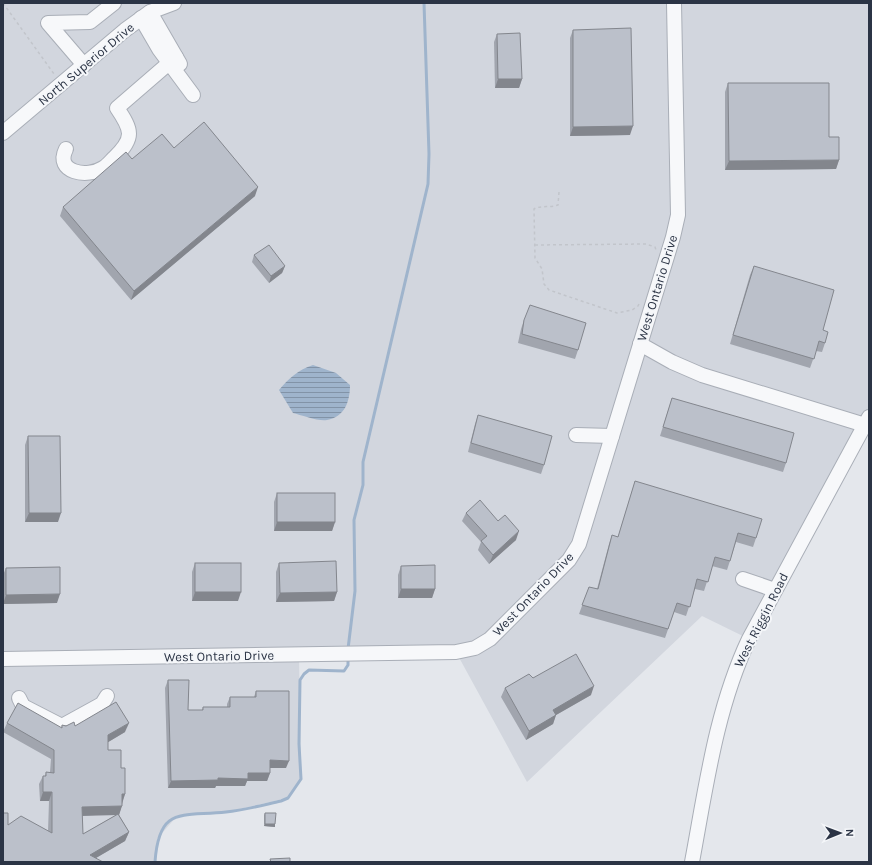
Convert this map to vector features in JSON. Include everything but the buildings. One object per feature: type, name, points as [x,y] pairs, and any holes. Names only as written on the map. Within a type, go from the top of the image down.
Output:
[{"type":"street","points":[[84,65],[48,23],[90,22],[114,3]]},
{"type":"street","name":"North Superior Drive","points":[[3,133],[146,15],[174,3]]},
{"type":"street","name":"West Ontario Drive","points":[[3,659],[456,652],[475,648],[490,638],[569,560],[579,544],[673,237],[678,215],[674,3]]},
{"type":"street","points":[[146,15],[172,59],[195,92]]},
{"type":"street","points":[[66,149],[62,156],[63,161],[73,171],[88,173],[103,168],[125,147],[129,139],[128,128],[125,120],[117,108],[172,59]]},
{"type":"street","points":[[640,344],[672,362],[702,375],[867,421]]},
{"type":"street","name":"West Riggin Road","points":[[692,862],[720,718],[728,691],[746,645],[867,421]]},
{"type":"street","points":[[576,435],[612,436]]},
{"type":"street","points":[[742,579],[775,590]]},
{"type":"street","points":[[19,698],[23,706],[62,726],[102,704],[107,696]]},
{"type":"path","points":[[3,3],[54,74]]},
{"type":"path","points":[[559,192],[558,205],[538,207],[534,209],[533,230],[536,246],[535,258],[542,269],[544,284],[549,290],[617,313],[632,310],[638,306],[641,300]]},
{"type":"path","points":[[536,246],[646,244],[655,247],[657,254]]},
{"type":"shaded area","points":[[3,3],[869,3],[869,416],[749,639],[702,616],[527,782],[456,652],[299,655],[301,779],[288,798],[226,812],[177,816],[157,839],[155,862],[3,862]]},
{"type":"water","points":[[313,365],[336,373],[350,385],[349,397],[345,407],[338,416],[327,420],[320,420],[293,413],[279,390],[294,375]]},
{"type":"waterway","points":[[348,649],[355,591],[354,520],[363,485],[363,462],[428,184],[429,154],[424,3]]},
{"type":"waterway","points":[[155,862],[157,844],[162,831],[168,822],[176,818],[185,815],[240,810],[281,801],[288,798],[301,779],[299,744],[300,680],[309,670],[344,671],[348,665],[348,657]]}]
